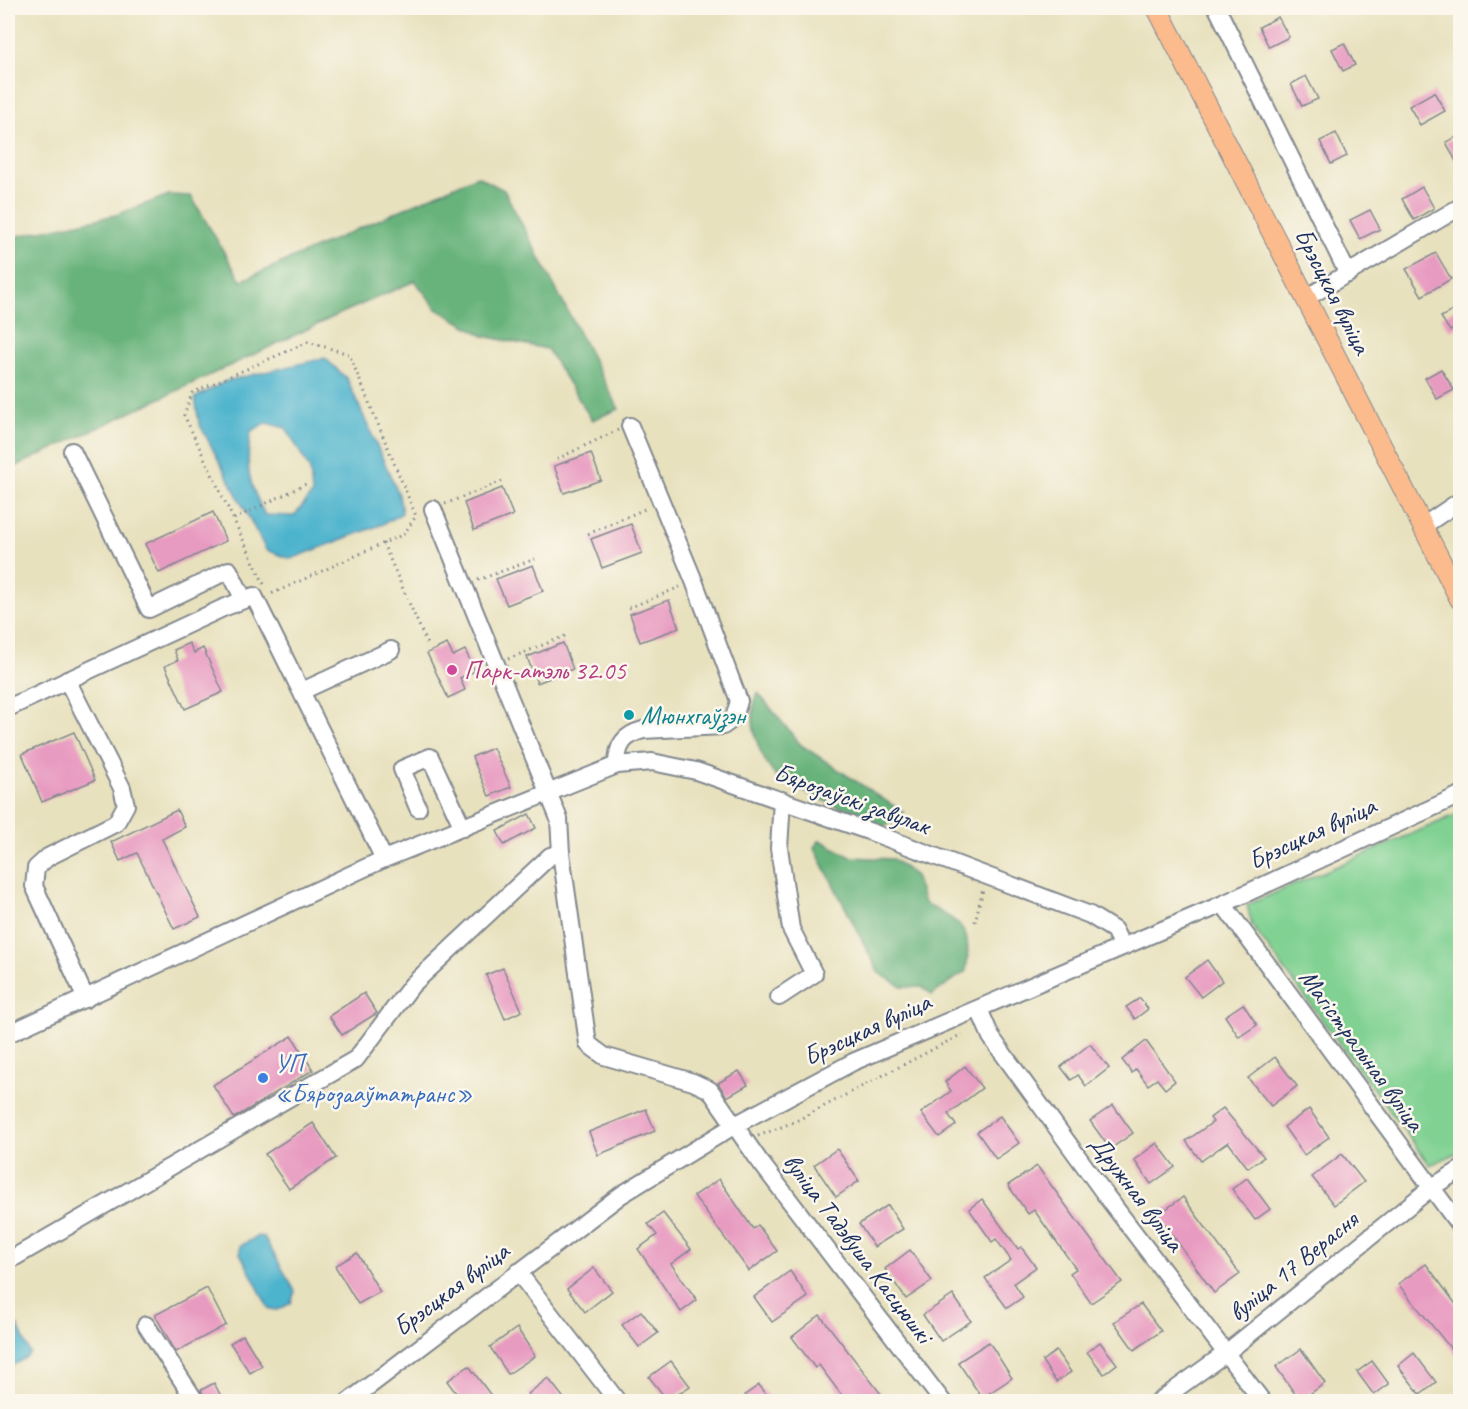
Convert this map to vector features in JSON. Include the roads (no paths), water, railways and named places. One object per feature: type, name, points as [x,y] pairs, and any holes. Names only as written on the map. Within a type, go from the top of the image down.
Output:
[{"type":"main road","name":"Брэсцкая вуліца","points":[[1157,8],[1461,599]]},
{"type":"street","points":[[1217,8],[1348,274]]},
{"type":"street","points":[[1306,298],[1461,207]]},
{"type":"street","points":[[617,765],[617,750],[622,740],[633,733],[643,730],[723,726],[734,718],[739,701],[694,581],[630,426]]},
{"type":"street","points":[[72,451],[149,609],[229,570],[250,600],[302,691],[384,859]]},
{"type":"street","points":[[1423,526],[1461,501]]},
{"type":"street","name":"вуліца Тадэвуша Касцюшкі","points":[[433,509],[559,819],[561,853],[588,1044],[604,1056],[693,1082],[710,1090],[943,1401]]},
{"type":"street","points":[[8,708],[250,600]]},
{"type":"street","points":[[302,691],[391,650]]},
{"type":"street","points":[[67,680],[122,788],[126,805],[116,823],[48,857],[36,868],[34,886],[86,999]]},
{"type":"street","points":[[418,808],[402,769],[430,758],[463,828]]},
{"type":"street","name":"Бярозаўскі завулак","points":[[8,1034],[384,859],[617,765],[652,762],[696,771],[782,800],[1090,915],[1114,930],[1122,946]]},
{"type":"street","name":"Брэсцкая вуліца","points":[[348,1401],[621,1195],[735,1125],[853,1062],[982,1016],[1122,946],[1223,904],[1461,795]]},
{"type":"street","points":[[779,997],[814,974],[791,929],[779,848],[782,800]]},
{"type":"street","points":[[8,1261],[356,1059],[412,985],[550,856],[561,853]]},
{"type":"street","name":"Магістральная вуліца","points":[[1223,904],[1461,1226]]},
{"type":"street","name":"Дружная вуліца","points":[[982,1016],[991,1037],[1107,1197],[1263,1401]]},
{"type":"street","name":"вуліца 17 Верасня","points":[[1158,1401],[1226,1353],[1432,1187],[1461,1170]]},
{"type":"street","points":[[518,1272],[618,1401]]},
{"type":"street","points":[[146,1325],[196,1401]]},
{"type":"water","points":[[325,358],[347,379],[399,495],[402,513],[383,524],[291,559],[266,550],[199,423],[195,398],[226,381]],"holes":[[[266,423],[286,428],[310,470],[312,494],[294,516],[265,515],[249,474],[248,455],[251,431]]]},
{"type":"water","points":[[258,1236],[264,1237],[295,1291],[291,1303],[278,1310],[269,1309],[240,1253],[240,1246]]},
{"type":"water","points":[[8,1326],[18,1326],[30,1353],[8,1368]]},
{"type":"place","name":"Парк-атэль 32.05","points":[[452,670]]},
{"type":"place","name":"Мюнхгаўзэн","points":[[629,715]]},
{"type":"place","name":"УП «Бярозааўтатранс»","points":[[263,1078]]}]
